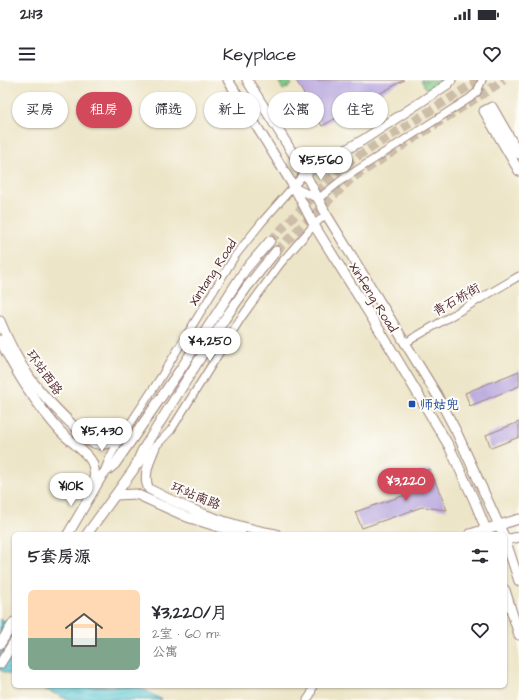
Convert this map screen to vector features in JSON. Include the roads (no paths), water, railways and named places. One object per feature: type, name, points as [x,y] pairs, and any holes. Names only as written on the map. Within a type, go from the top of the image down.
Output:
[{"type":"main road","name":"Xinfeng Road","points":[[228,80],[294,187],[314,225],[449,446],[487,532]]},
{"type":"main road","name":"Xinfeng Road","points":[[247,80],[305,173],[326,214],[443,407],[500,524],[502,532]]},
{"type":"main road","points":[[305,173],[363,140],[448,84],[451,80]]},
{"type":"main road","points":[[519,154],[492,107],[484,111],[519,171]]},
{"type":"main road","name":"Xintang Road","points":[[69,532],[103,474],[115,464],[245,270],[270,241]]},
{"type":"main road","points":[[88,532],[134,469],[142,451],[224,320],[247,287],[276,251]]},
{"type":"main road","name":"环站西路","points":[[0,321],[16,355],[30,378],[55,408],[94,444],[105,444],[120,439]]},
{"type":"main road","points":[[0,340],[13,366],[37,402],[61,432],[91,460],[95,476],[93,490]]},
{"type":"main road","name":"环站南路","points":[[155,447],[148,462],[147,482],[149,489],[201,513],[238,525],[268,532]]},
{"type":"main road","points":[[116,495],[136,494],[187,517],[235,532]]},
{"type":"main road","points":[[487,532],[500,524],[519,519]]},
{"type":"main road","points":[[507,540],[519,537]]},
{"type":"main road","points":[[507,546],[519,581]]},
{"type":"main road","points":[[507,596],[519,635]]},
{"type":"main road","points":[[0,644],[12,625]]},
{"type":"main road","points":[[0,664],[12,645]]},
{"type":"street","points":[[294,187],[318,199],[343,179],[470,98],[477,92],[482,80]]},
{"type":"street","name":"Xintang Road","points":[[103,474],[120,439],[163,374],[235,256],[262,222],[305,173]]},
{"type":"street","points":[[134,469],[171,430],[241,318],[280,264],[314,225],[326,214]]},
{"type":"street","name":"青石桥街","points":[[405,343],[519,276]]},
{"type":"street","points":[[307,700],[312,688]]},
{"type":"water","points":[[0,619],[12,623],[12,675],[0,670]]},
{"type":"water","points":[[42,688],[141,688],[162,700],[69,700]]},
{"type":"tunnel","points":[[270,241],[344,165],[479,80]]},
{"type":"tunnel","points":[[276,251],[351,179],[504,80]]},
{"type":"place","name":"师姑兜","points":[[412,404]]}]
